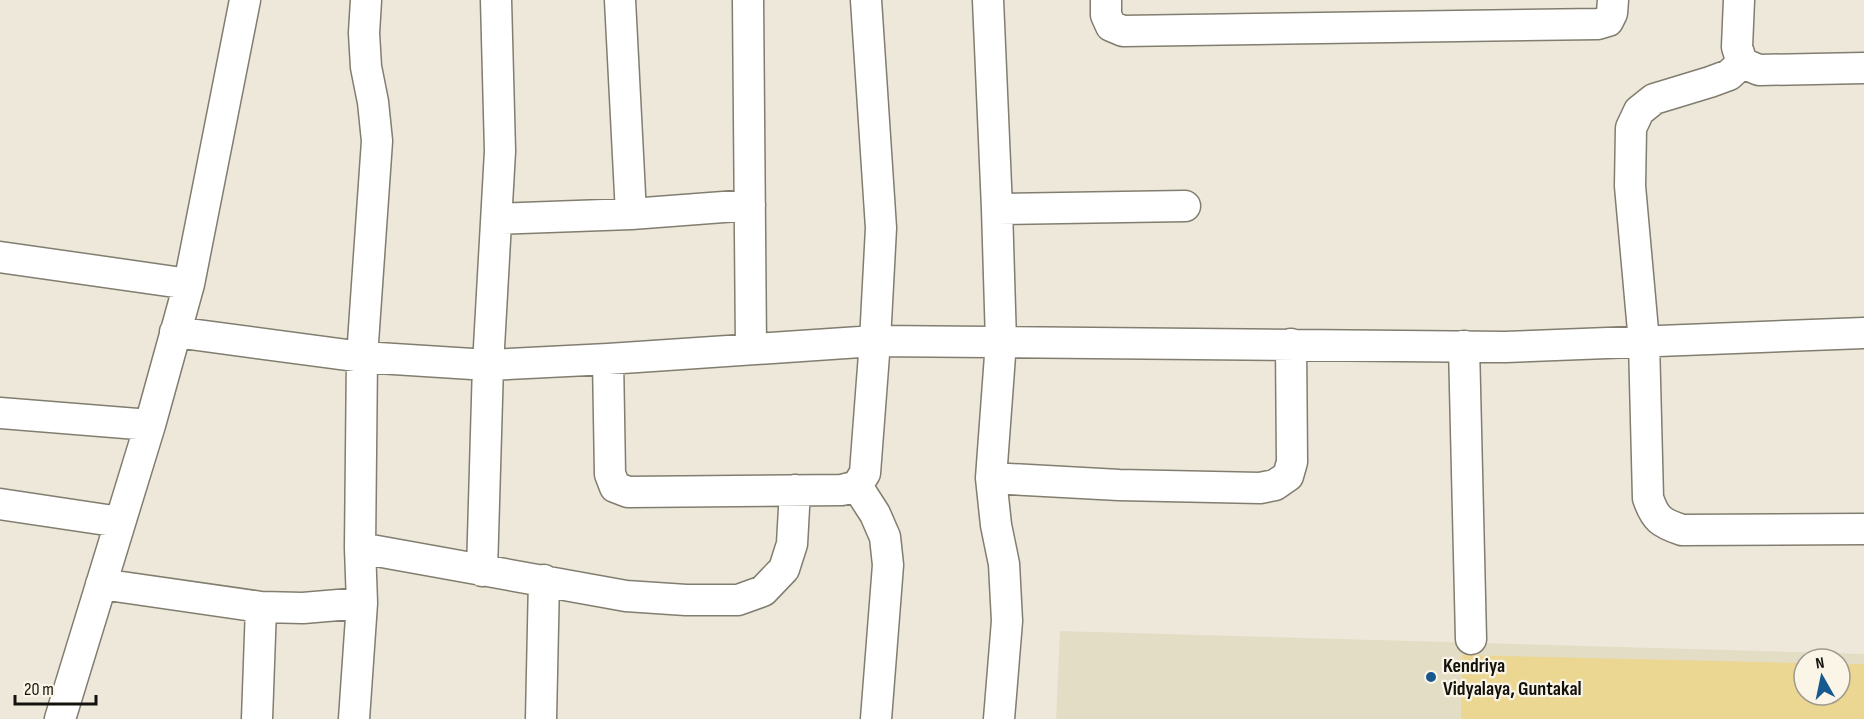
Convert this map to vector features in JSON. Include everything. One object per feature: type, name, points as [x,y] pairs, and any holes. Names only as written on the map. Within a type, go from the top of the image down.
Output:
[{"type":"street","points":[[60,719],[150,425],[189,284],[245,0]]},
{"type":"street","points":[[354,719],[362,603],[360,548],[362,357],[377,141],[366,67],[364,33],[366,0]]},
{"type":"street","points":[[482,571],[488,365],[500,151],[496,0]]},
{"type":"street","points":[[620,0],[631,214]]},
{"type":"street","points":[[748,0],[752,349]]},
{"type":"street","points":[[608,359],[610,474],[615,487],[628,492],[842,490],[857,486],[865,473],[881,228],[873,78],[866,0]]},
{"type":"street","points":[[988,0],[1000,342],[991,478],[996,525],[1004,564],[1007,621],[999,719]]},
{"type":"street","points":[[1106,0],[1106,15],[1110,26],[1123,31],[1598,24],[1608,21],[1612,13],[1613,0]]},
{"type":"street","points":[[1739,0],[1737,47],[1742,63]]},
{"type":"street","points":[[1742,63],[1759,70],[1864,68]]},
{"type":"street","points":[[1742,63],[1729,75],[1653,99],[1639,111],[1631,128],[1630,186],[1644,342],[1648,498],[1654,514],[1665,524],[1682,530],[1864,529]]},
{"type":"street","points":[[497,219],[631,214],[750,205]]},
{"type":"street","points":[[997,208],[1185,206]]},
{"type":"street","points":[[0,256],[189,284]]},
{"type":"street","points":[[175,332],[362,357],[488,365],[875,341],[1505,347],[1864,333]]},
{"type":"street","points":[[991,478],[1260,488],[1275,485],[1288,476],[1292,462],[1291,344]]},
{"type":"street","points":[[1464,346],[1471,639]]},
{"type":"street","points":[[0,413],[150,425]]},
{"type":"street","points":[[857,486],[875,514],[885,537],[888,565],[876,719]]},
{"type":"street","points":[[360,548],[626,596],[687,600],[738,600],[763,591],[784,569],[792,544],[795,490]]},
{"type":"street","points":[[0,504],[120,522]]},
{"type":"street","points":[[541,719],[544,580]]},
{"type":"street","points":[[101,584],[261,607],[303,609],[362,603]]},
{"type":"street","points":[[256,719],[261,607]]},
{"type":"shaded area","name":"Kendriya Vidyalaya, Guntakal","points":[[1060,631],[1792,652],[1792,707],[1852,707],[1852,654],[1864,654],[1864,719],[1056,719]]},
{"type":"shaded area","points":[[1462,655],[1792,663],[1792,707],[1852,707],[1852,664],[1864,664],[1864,719],[1461,719]]},
{"type":"place","name":"Kendriya Vidyalaya, Guntakal","points":[[1431,677]]}]
